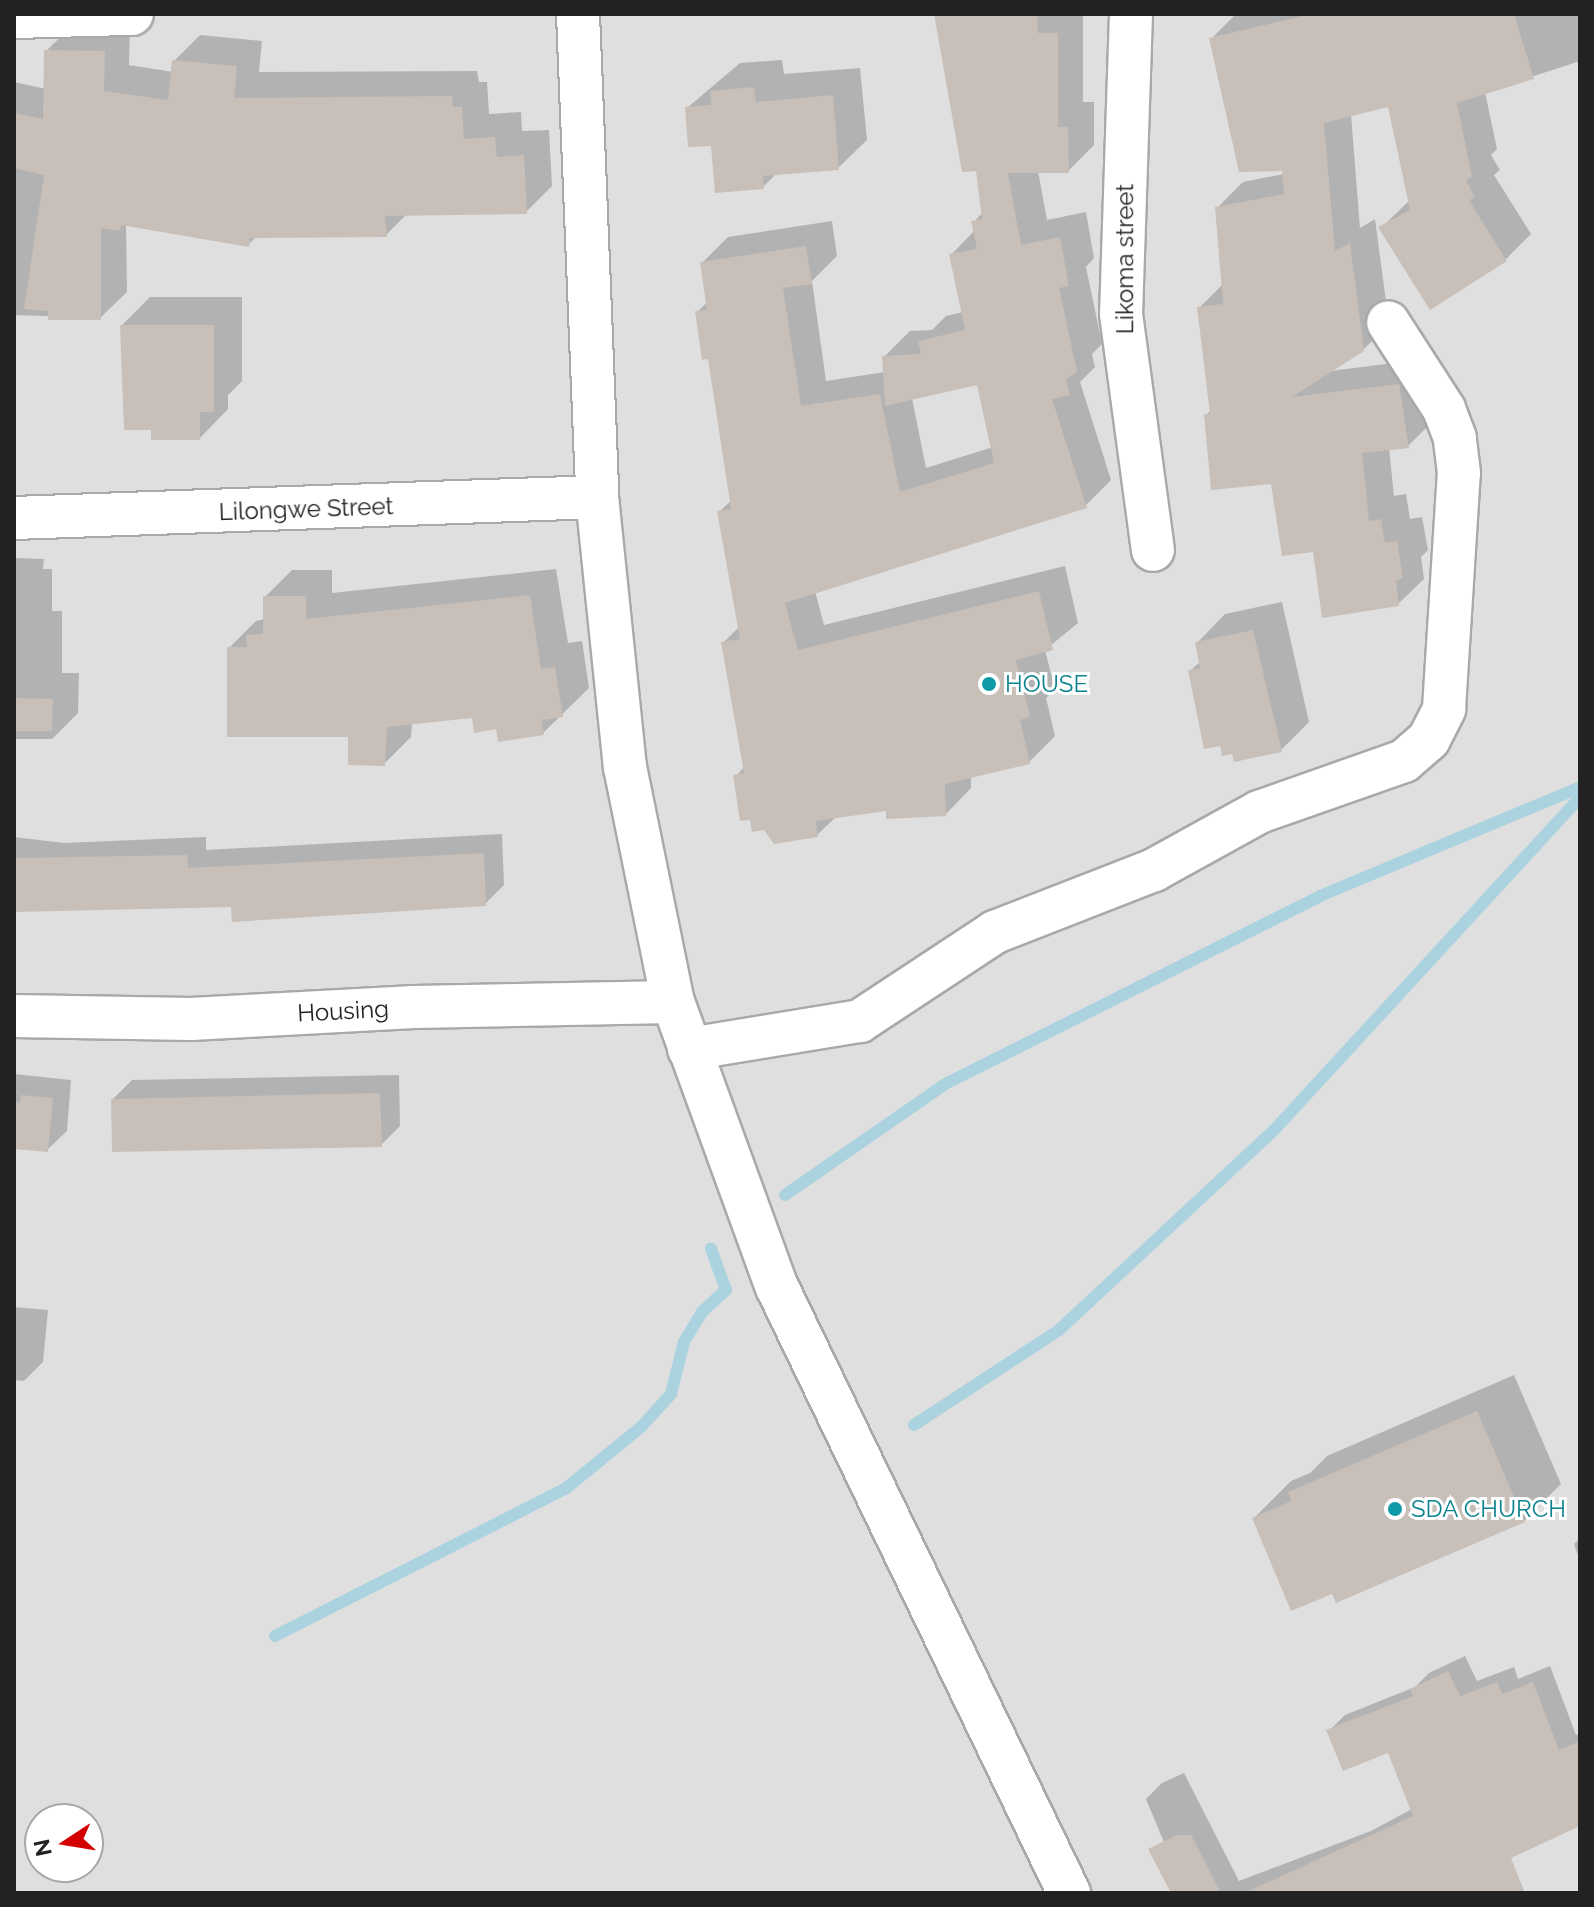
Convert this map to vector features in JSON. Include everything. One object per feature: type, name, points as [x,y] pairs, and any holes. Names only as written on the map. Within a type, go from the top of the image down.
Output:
[{"type":"street","points":[[14,17],[132,14]]},
{"type":"street","points":[[578,14],[597,497],[625,767],[673,1002],[777,1287],[1069,1893]]},
{"type":"street","name":"Likoma street","points":[[1131,14],[1121,314],[1153,550]]},
{"type":"street","points":[[689,1049],[860,1021],[995,932],[1154,870],[1259,812],[1404,761],[1429,739],[1444,709],[1459,473],[1455,438],[1444,409],[1388,322]]},
{"type":"street","name":"Lilongwe Street","points":[[14,518],[597,497]]},
{"type":"street","name":"Housing","points":[[14,1016],[191,1019],[414,1007],[673,1002]]},
{"type":"shaded area","points":[[14,14],[1580,14],[1580,1893],[14,1893]]},
{"type":"building","points":[[934,14],[1037,14],[1038,33],[1058,33],[1058,127],[1068,127],[1069,173],[1008,173],[1021,245],[1060,237],[1069,286],[1059,288],[1077,372],[1066,379],[1070,395],[1052,399],[1087,508],[785,603],[798,650],[1039,591],[1053,650],[1016,660],[1030,717],[1020,720],[1030,764],[945,784],[946,816],[886,819],[886,811],[816,821],[818,837],[774,844],[764,830],[752,832],[750,820],[740,821],[733,775],[744,773],[721,642],[740,639],[717,511],[731,509],[708,359],[702,360],[695,311],[707,310],[700,262],[806,246],[812,284],[783,288],[801,406],[880,394],[900,492],[994,463],[977,385],[885,406],[882,356],[921,354],[918,341],[965,330],[949,254],[977,249],[971,221],[982,219],[976,171],[962,172]]},
{"type":"building","points":[[1312,14],[1514,14],[1534,79],[1457,103],[1472,177],[1466,180],[1475,197],[1469,200],[1507,261],[1430,310],[1378,227],[1410,210],[1388,107],[1324,123],[1335,251],[1350,243],[1364,351],[1292,397],[1399,384],[1409,448],[1362,453],[1369,521],[1381,519],[1385,543],[1397,541],[1403,578],[1396,581],[1399,606],[1322,618],[1313,552],[1282,556],[1271,484],[1211,490],[1204,414],[1210,414],[1197,307],[1223,304],[1215,207],[1284,194],[1282,171],[1239,172],[1209,38]]},
{"type":"building","points":[[44,50],[105,51],[104,91],[168,100],[172,60],[237,66],[234,98],[452,96],[453,107],[462,107],[464,139],[495,137],[497,157],[524,155],[527,214],[385,216],[387,237],[250,238],[249,247],[121,225],[120,231],[101,228],[101,320],[48,320],[48,311],[24,309],[44,175],[14,168],[14,113],[43,119]]},
{"type":"building","points":[[754,87],[756,102],[833,95],[839,170],[763,176],[764,189],[715,193],[711,146],[688,147],[685,107],[711,105],[710,91]]},
{"type":"building","points":[[120,325],[214,325],[214,412],[200,412],[200,440],[151,440],[151,430],[124,430]]},
{"type":"building","points":[[530,595],[541,669],[555,667],[563,717],[542,720],[544,735],[498,742],[496,729],[474,733],[472,718],[387,727],[385,766],[348,765],[348,737],[227,737],[227,647],[247,647],[246,635],[263,634],[263,596],[306,596],[306,619]]},
{"type":"building","points":[[1253,630],[1282,752],[1234,762],[1232,754],[1222,756],[1220,746],[1204,749],[1188,670],[1200,668],[1195,642]]},
{"type":"building","points":[[14,698],[53,699],[52,731],[14,731]]},
{"type":"building","points":[[484,853],[486,906],[232,922],[231,907],[14,912],[14,858],[187,855],[188,868]]},
{"type":"building","points":[[380,1093],[382,1147],[112,1152],[111,1099]]},
{"type":"building","points":[[21,1095],[53,1098],[48,1152],[14,1149],[14,1102],[20,1102]]},
{"type":"building","name":"SDA CHURCH","points":[[1477,1411],[1525,1522],[1336,1603],[1332,1594],[1291,1611],[1252,1518],[1291,1501],[1288,1492]]},
{"type":"building","points":[[1448,1671],[1460,1696],[1497,1682],[1502,1694],[1533,1682],[1559,1750],[1580,1741],[1580,1826],[1511,1858],[1525,1893],[1244,1893],[1413,1816],[1388,1753],[1343,1771],[1326,1730],[1413,1696],[1410,1689]]},
{"type":"building","points":[[1177,1835],[1191,1835],[1221,1893],[1171,1893],[1148,1849]]},
{"type":"waterway","points":[[785,1195],[947,1083],[1320,896],[1580,787]]},
{"type":"waterway","points":[[914,1425],[1059,1330],[1276,1128],[1580,797]]},
{"type":"waterway","points":[[275,1636],[565,1489],[641,1427],[671,1394],[684,1342],[702,1312],[726,1290],[711,1249]]},
{"type":"place","name":"HOUSE","points":[[989,684]]},
{"type":"place","name":"SDA CHURCH","points":[[1395,1509]]}]
